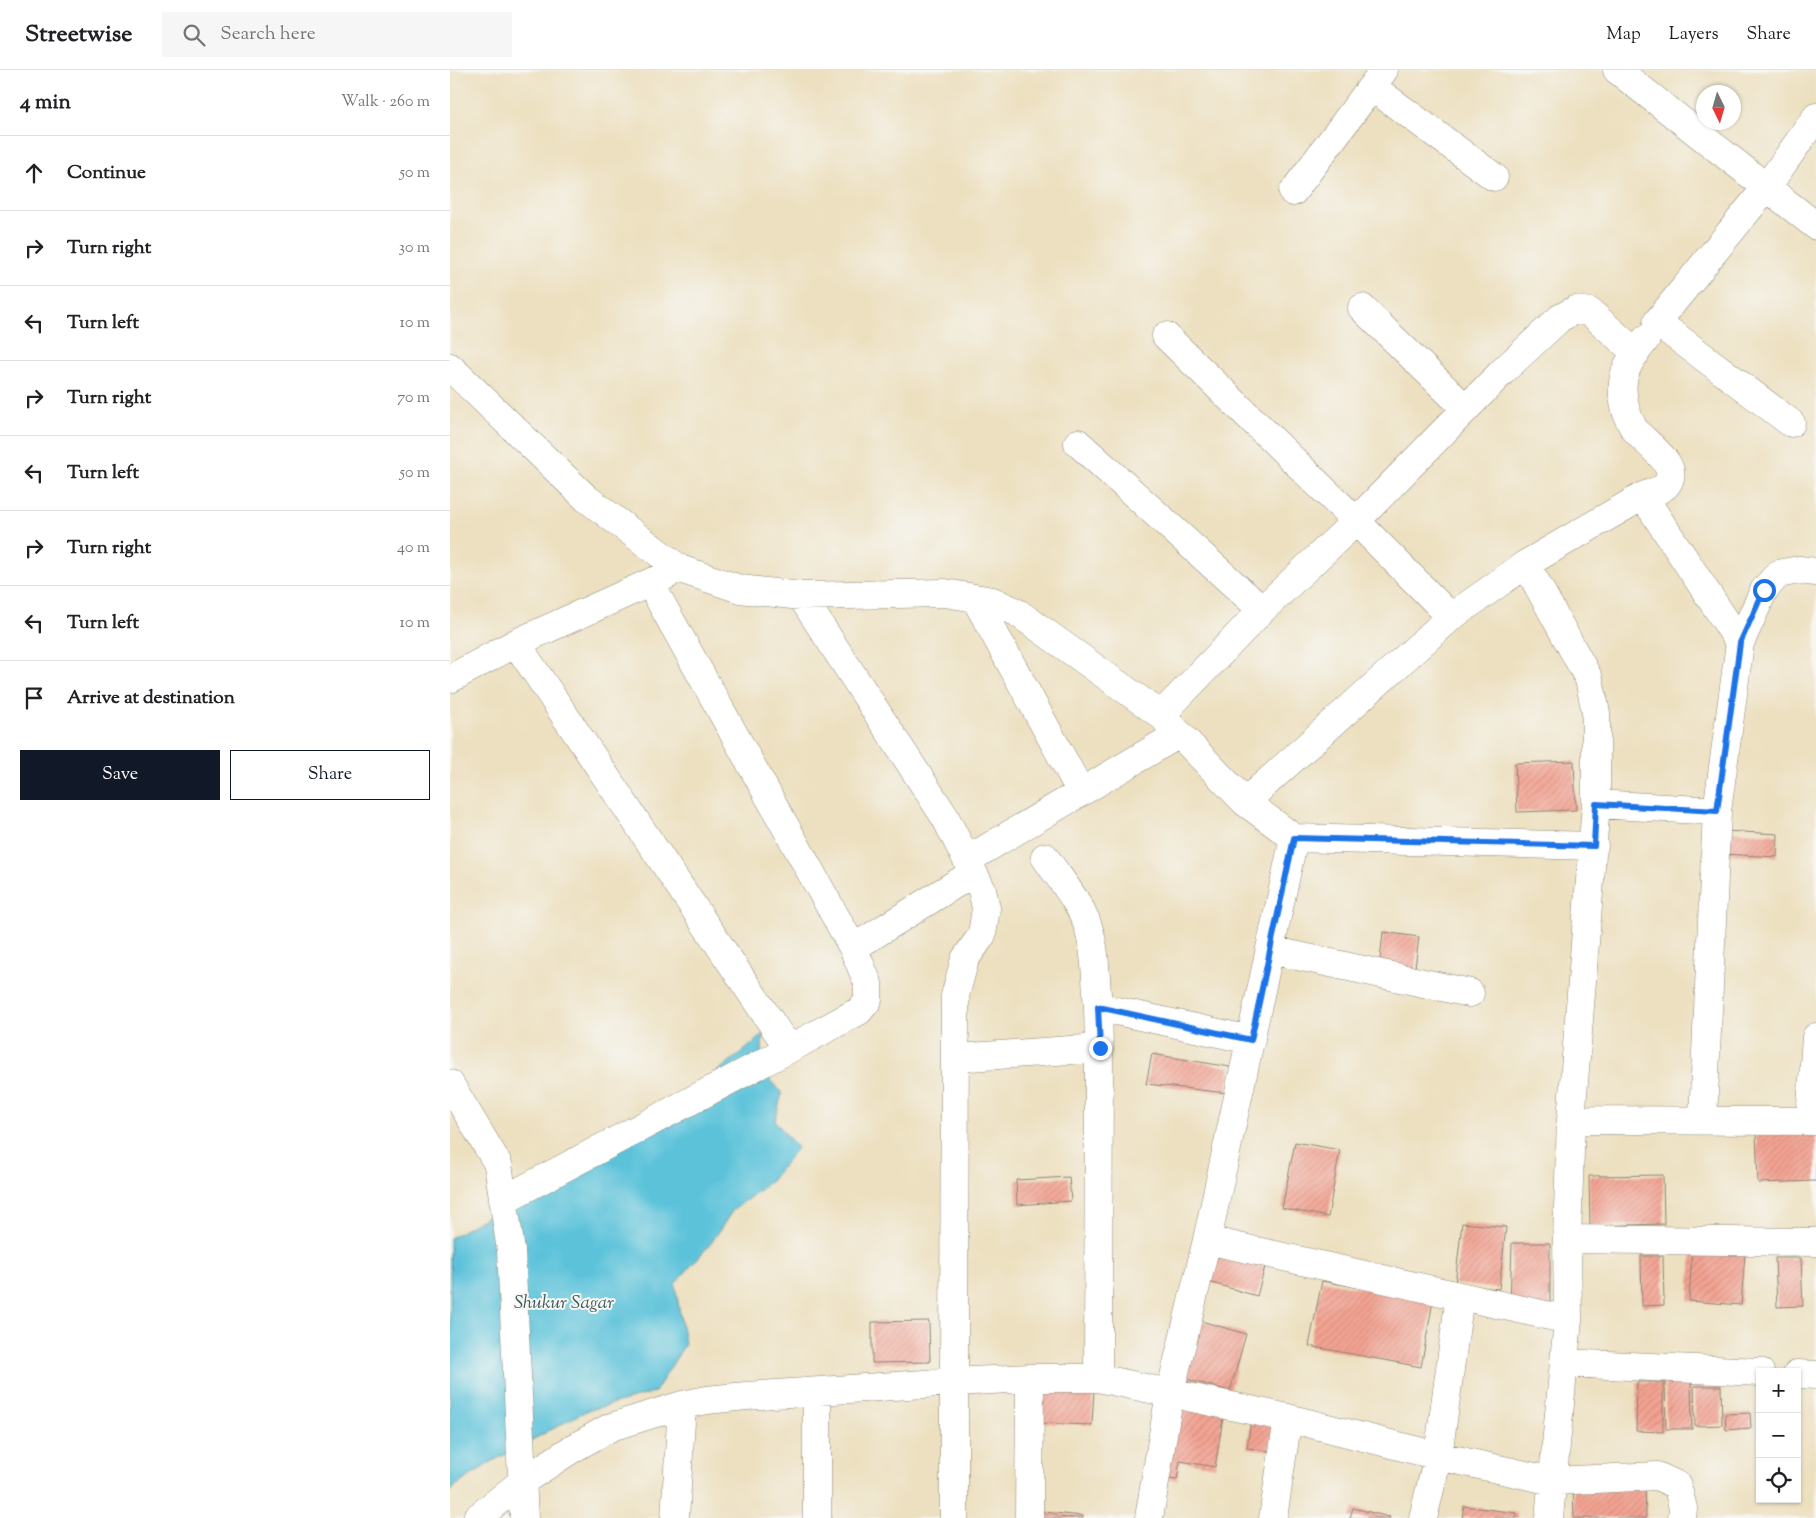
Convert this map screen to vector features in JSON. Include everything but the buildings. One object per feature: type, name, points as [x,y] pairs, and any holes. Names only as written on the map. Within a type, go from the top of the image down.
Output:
[{"type":"street","points":[[1617,70],[1816,226]]},
{"type":"street","points":[[1293,192],[1378,78],[1494,177]]},
{"type":"street","points":[[1245,802],[1451,617],[1526,564],[1644,496],[1666,486],[1671,476],[1669,464],[1633,427],[1625,405],[1623,383],[1628,364],[1657,322],[1766,188],[1816,117]]},
{"type":"street","points":[[1362,308],[1466,409]]},
{"type":"street","points":[[853,948],[970,866],[1081,792],[1170,725],[1262,610],[1356,521],[1466,409],[1560,318],[1575,310],[1590,312],[1636,353]]},
{"type":"street","points":[[1657,322],[1791,423]]},
{"type":"street","points":[[1166,336],[1356,521],[1451,617]]},
{"type":"street","points":[[450,367],[586,498],[680,570],[740,589],[801,596],[945,593],[993,601],[1018,613],[1170,725],[1245,802],[1294,838],[1594,846]]},
{"type":"street","points":[[1078,443],[1262,610]]},
{"type":"street","points":[[1644,496],[1740,643]]},
{"type":"street","points":[[1526,564],[1589,679],[1596,713],[1594,846],[1571,1120],[1567,1239],[1568,1320],[1549,1518]]},
{"type":"street","points":[[450,679],[516,643],[680,570]]},
{"type":"street","points":[[1702,1119],[1717,811],[1740,643],[1764,590],[1778,574],[1799,570],[1816,572]]},
{"type":"street","points":[[503,1200],[859,1011],[868,1000],[868,984],[853,948],[650,583]]},
{"type":"street","points":[[801,596],[945,818],[982,890],[986,908],[982,935],[965,959],[955,996],[954,1518]]},
{"type":"street","points":[[975,598],[1081,792]]},
{"type":"street","points":[[516,643],[789,1049]]},
{"type":"street","points":[[1596,804],[1717,811]]},
{"type":"street","points":[[1149,1518],[1170,1393],[1207,1240],[1294,838]]},
{"type":"street","points":[[1046,857],[1082,912],[1093,945],[1100,1048],[1098,1378]]},
{"type":"street","points":[[1270,950],[1470,993]]},
{"type":"street","points":[[1098,1007],[1251,1040]]},
{"type":"street","points":[[1571,1120],[1813,1120],[1816,1037]]},
{"type":"street","points":[[956,1058],[1100,1048]]},
{"type":"street","points":[[450,1084],[498,1164],[511,1251],[524,1518]]},
{"type":"street","points":[[1567,1239],[1816,1242]]},
{"type":"street","points":[[1207,1240],[1568,1320]]},
{"type":"street","points":[[1423,1518],[1438,1456],[1460,1296]]},
{"type":"street","points":[[1564,1363],[1756,1372]]},
{"type":"street","points":[[1801,1374],[1816,1375]]},
{"type":"street","points":[[1029,1518],[1030,1378]]},
{"type":"street","points":[[477,1518],[523,1481],[572,1449],[611,1427],[682,1405],[707,1400],[1030,1378],[1098,1378],[1288,1418],[1438,1456],[1553,1481],[1657,1476],[1677,1485],[1683,1508],[1682,1518]]},
{"type":"street","points":[[816,1518],[817,1392]]},
{"type":"street","points":[[675,1518],[682,1405]]},
{"type":"street","points":[[1273,1518],[1288,1418]]},
{"type":"water","name":"Shukur Sagar","points":[[763,1034],[761,1068],[782,1093],[775,1121],[797,1148],[771,1181],[732,1211],[712,1242],[675,1284],[685,1344],[655,1392],[586,1411],[491,1462],[454,1487],[450,1492],[450,1238],[655,1119]]},
{"type":"route","points":[[1100,1048],[1098,1007],[1251,1040],[1294,838],[1594,846],[1596,804],[1717,811],[1740,643],[1764,590]]}]
